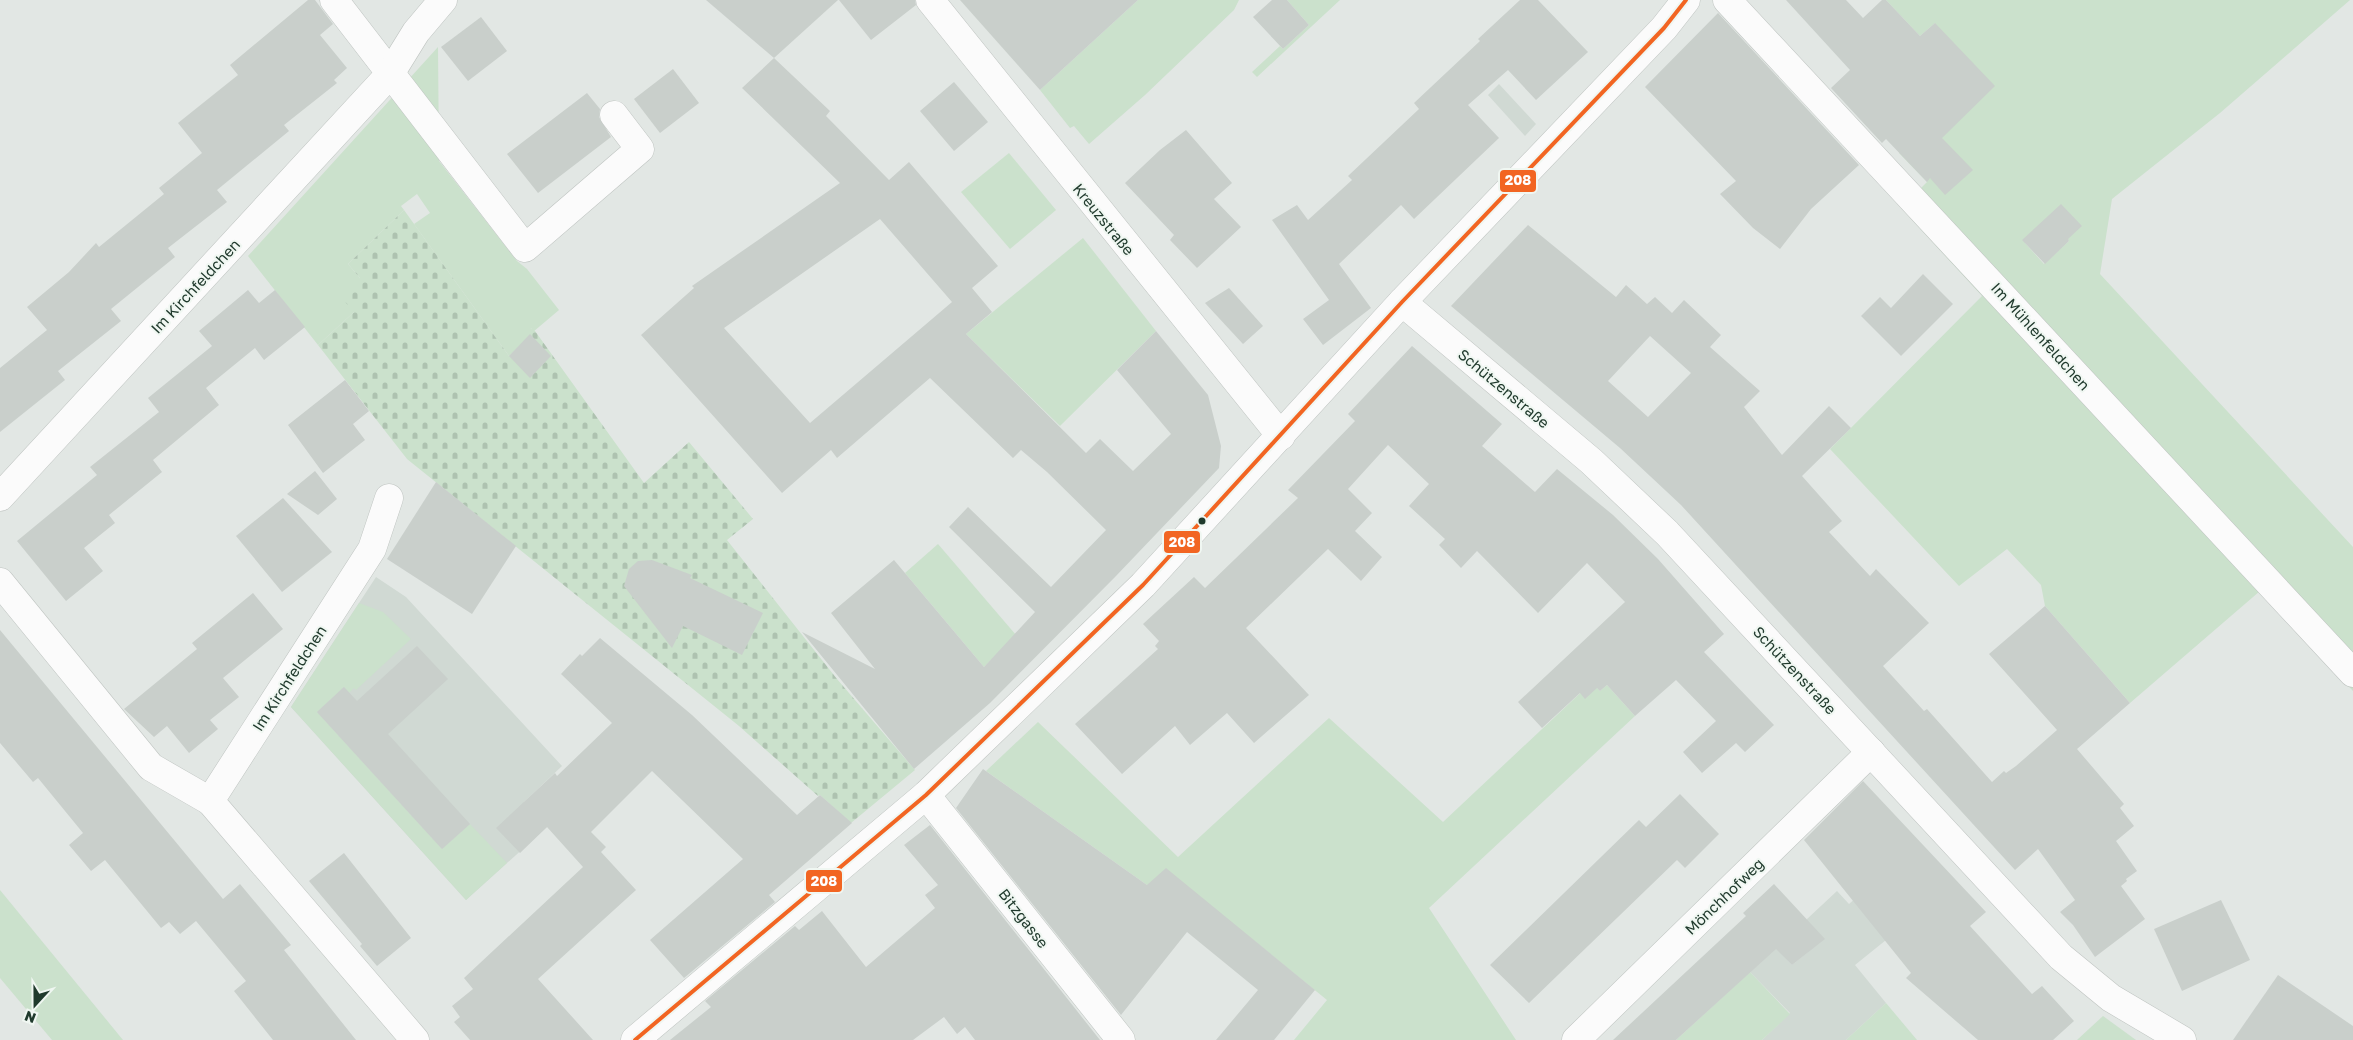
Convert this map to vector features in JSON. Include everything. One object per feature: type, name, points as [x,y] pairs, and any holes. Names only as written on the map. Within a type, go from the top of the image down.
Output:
[{"type":"street","points":[[334,0],[525,248],[640,149],[614,115]]},
{"type":"street","name":"Im Kirchfeldchen","points":[[0,497],[390,74],[416,32],[443,0]]},
{"type":"street","name":"Kreuzstraße","points":[[930,0],[1281,436]]},
{"type":"street","points":[[635,1040],[926,795],[1143,585],[1402,302],[1664,28],[1686,0]]},
{"type":"street","name":"Im Mühlenfeldchen","points":[[1728,0],[2353,673]]},
{"type":"street","name":"Schützenstraße","points":[[1402,302],[1629,496],[1703,571],[2061,957],[2117,1002],[2182,1040]]},
{"type":"street","name":"Im Kirchfeldchen","points":[[210,801],[372,549],[390,498]]},
{"type":"street","points":[[0,582],[151,767],[210,801],[415,1040]]},
{"type":"street","name":"Mönchhofweg","points":[[1576,1040],[1871,752]]},
{"type":"street","name":"Bitzgasse","points":[[926,795],[1121,1040]]},
{"type":"shaded area","points":[[1499,84],[1536,124],[1525,136],[1488,95]]},
{"type":"shaded area","points":[[376,577],[406,597],[562,766],[524,802],[547,827],[466,900],[291,707]]},
{"type":"shaded area","points":[[1875,881],[1886,940],[1855,965],[1886,1003],[1846,1040],[1762,1040],[1790,1013],[1750,972],[1776,948],[1792,965],[1808,952],[1807,919],[1837,891],[1849,904]]},
{"type":"green space","points":[[1138,0],[1239,0],[1234,10],[1145,95],[1089,144],[1074,126],[1070,128],[1040,90]]},
{"type":"green space","points":[[1287,0],[1340,0],[1257,77],[1252,72],[1280,46],[1283,49],[1309,25]]},
{"type":"green space","points":[[1886,0],[2350,0],[2220,113],[2112,199],[2100,274],[2353,547],[2353,691],[2260,591],[2130,703],[2045,606],[2041,585],[2007,549],[1959,586],[1830,449],[1982,296],[1901,208],[1927,182],[1899,153],[1935,23],[1920,36]],"holes":[[[2050,220],[2069,241],[2044,264],[2025,243]]]},
{"type":"green space","points":[[438,47],[439,161],[517,261],[527,269],[559,310],[533,332],[531,328],[523,342],[509,356],[414,224],[430,213],[417,194],[401,206],[404,210],[348,264],[360,278],[354,312],[318,345],[248,256]]},
{"type":"green space","points":[[1009,153],[1056,210],[1010,249],[961,192]]},
{"type":"green space","points":[[404,210],[509,356],[523,342],[523,335],[530,328],[535,331],[644,483],[689,442],[753,519],[727,540],[837,679],[915,770],[851,823],[739,726],[407,459],[318,345],[354,312],[340,296],[360,278],[348,264]]},
{"type":"green space","points":[[1083,238],[1156,331],[1060,426],[966,334]]},
{"type":"green space","points":[[938,544],[1016,635],[984,667],[905,573]]},
{"type":"green space","points":[[359,603],[383,612],[411,639],[356,690],[354,688],[349,693],[344,687],[317,712],[442,849],[470,824],[507,863],[466,900],[291,707]]},
{"type":"green space","points":[[1592,682],[1600,691],[1607,685],[1635,716],[1429,908],[1516,1040],[1294,1040],[1327,1000],[1252,939],[1147,885],[986,771],[1038,722],[1178,857],[1329,718],[1443,822]]},
{"type":"green space","points":[[0,890],[123,1040],[52,1040],[0,978]]},
{"type":"green space","points":[[1750,972],[1790,1014],[1762,1040],[1676,1040]]},
{"type":"green space","points":[[1886,1003],[1917,1040],[1846,1040]]},
{"type":"green space","points":[[2103,1016],[2136,1040],[2077,1040]]},
{"type":"building","points":[[308,0],[315,0],[333,24],[320,35],[347,68],[334,80],[337,83],[284,125],[289,131],[217,190],[227,202],[168,248],[175,257],[111,309],[121,321],[58,371],[65,380],[0,432],[0,368],[47,330],[27,307],[69,272],[96,243],[99,247],[164,194],[159,188],[202,153],[178,123],[238,75],[230,65]]},
{"type":"building","points":[[706,0],[838,0],[774,58]]},
{"type":"building","points":[[839,0],[915,0],[916,5],[871,40]]},
{"type":"building","points":[[960,0],[1138,0],[1040,90]]},
{"type":"building","points":[[1272,0],[1287,0],[1309,25],[1283,49],[1253,17]]},
{"type":"building","points":[[1520,0],[1538,0],[1588,52],[1536,100],[1508,70],[1468,105],[1499,138],[1414,219],[1401,205],[1339,264],[1371,308],[1323,345],[1303,319],[1329,300],[1272,220],[1297,205],[1308,220],[1352,180],[1348,176],[1419,109],[1414,103],[1480,41],[1478,39]]},
{"type":"building","points":[[1786,0],[1846,0],[1863,18],[1882,0],[1886,0],[1920,36],[1935,23],[1995,86],[1942,138],[1973,170],[1945,195],[1930,178],[1927,182],[1886,139],[1882,143],[1831,88],[1850,70]]},
{"type":"building","points":[[1718,13],[1859,165],[1811,209],[1780,249],[1753,228],[1720,194],[1736,181],[1645,87]]},
{"type":"building","points":[[481,17],[507,51],[468,81],[441,47]]},
{"type":"building","points":[[774,58],[830,111],[826,116],[889,180],[909,162],[998,266],[972,288],[992,312],[966,334],[1086,453],[1100,439],[1133,471],[1171,434],[1117,370],[1156,331],[1208,395],[1221,446],[1219,468],[1116,576],[990,703],[914,769],[802,632],[875,669],[831,613],[894,560],[984,667],[1035,612],[949,527],[968,507],[1051,587],[1106,530],[1047,472],[1021,450],[1013,458],[930,378],[837,458],[831,450],[782,493],[641,335],[694,288],[692,286],[840,183],[742,88]],"holes":[[[880,219],[952,302],[810,423],[724,328]]]},
{"type":"building","points":[[673,69],[699,103],[660,133],[634,99]]},
{"type":"building","points":[[954,82],[988,122],[954,151],[920,111]]},
{"type":"building","points":[[587,93],[600,109],[599,117],[611,137],[538,193],[507,154]]},
{"type":"building","points":[[1186,130],[1232,183],[1214,199],[1241,227],[1197,268],[1170,240],[1174,235],[1125,183],[1160,150]]},
{"type":"building","points":[[2061,204],[2082,226],[2045,264],[2022,240]]},
{"type":"building","points":[[1528,225],[1616,297],[1626,285],[1647,304],[1655,297],[1672,313],[1684,300],[1721,335],[1710,347],[1760,391],[1744,407],[1782,455],[1829,406],[1851,428],[1802,476],[1842,521],[1829,532],[1870,576],[1876,569],[1929,623],[1883,666],[1924,711],[1927,709],[1992,782],[2004,771],[2006,773],[2016,766],[2057,730],[1989,654],[2045,606],[2130,703],[2077,749],[2124,804],[2120,808],[2134,826],[2116,841],[2137,871],[2126,879],[2127,881],[2121,886],[2145,919],[2095,957],[2073,925],[2060,912],[2075,900],[2038,849],[2015,870],[1681,505],[1620,448],[1451,306]],"holes":[[[1650,336],[1691,373],[1648,417],[1608,381]]]},
{"type":"building","points":[[1923,274],[1953,304],[1901,356],[1861,316],[1880,297],[1891,308]]},
{"type":"building","points":[[1229,288],[1263,326],[1243,344],[1205,303]]},
{"type":"building","points":[[248,290],[259,303],[275,290],[305,327],[264,360],[255,348],[206,388],[219,405],[153,460],[162,472],[109,515],[115,523],[84,548],[103,571],[66,601],[17,541],[97,475],[90,467],[159,412],[148,398],[212,346],[199,331]]},
{"type":"building","points":[[530,334],[551,356],[530,378],[509,356]]},
{"type":"building","points":[[1412,346],[1502,424],[1482,446],[1535,492],[1557,469],[1613,515],[1658,559],[1724,634],[1704,652],[1774,725],[1745,752],[1736,743],[1702,773],[1683,752],[1716,721],[1676,680],[1635,716],[1607,685],[1600,691],[1597,688],[1585,699],[1580,693],[1542,728],[1518,702],[1625,602],[1587,563],[1538,613],[1477,551],[1461,568],[1439,545],[1445,539],[1409,506],[1429,484],[1388,445],[1348,489],[1372,513],[1355,531],[1382,557],[1361,581],[1328,549],[1246,628],[1309,695],[1254,743],[1227,713],[1190,745],[1175,726],[1122,774],[1075,724],[1158,649],[1155,646],[1159,641],[1143,624],[1194,577],[1205,588],[1298,498],[1288,490],[1355,421],[1348,414]]},
{"type":"building","points":[[345,380],[369,411],[353,424],[365,440],[323,473],[288,425]]},
{"type":"building","points":[[315,471],[337,499],[318,515],[287,494]]},
{"type":"building","points":[[436,482],[516,546],[472,614],[387,559]]},
{"type":"building","points":[[283,498],[332,552],[282,592],[236,536]]},
{"type":"building","points":[[652,560],[692,575],[690,578],[763,613],[742,655],[683,626],[672,648],[624,586],[629,569],[638,561]]},
{"type":"building","points":[[253,593],[283,629],[223,678],[239,697],[210,720],[218,729],[189,753],[167,726],[154,737],[124,709],[197,649],[192,643]]},
{"type":"building","points":[[0,630],[223,899],[240,884],[291,945],[284,950],[356,1040],[273,1040],[234,991],[246,981],[196,921],[180,934],[169,922],[161,928],[105,860],[91,871],[69,845],[83,833],[38,778],[33,782],[0,743]]},
{"type":"building","points":[[600,638],[692,715],[797,815],[820,795],[852,823],[769,895],[775,902],[684,978],[650,940],[743,859],[652,771],[591,832],[606,847],[601,852],[636,890],[538,979],[593,1040],[470,1040],[454,1022],[460,1017],[452,1006],[473,989],[464,978],[583,867],[547,827],[520,853],[496,828],[555,773],[557,776],[612,723],[561,674],[580,654],[582,656]]},
{"type":"building","points":[[417,646],[448,679],[388,734],[470,824],[442,849],[317,712],[344,687],[357,701]]},
{"type":"building","points":[[983,769],[1147,885],[1166,868],[1315,990],[1274,1040],[1216,1040],[1258,990],[1187,932],[1121,1015],[956,808]]},
{"type":"building","points":[[1863,781],[1986,912],[1970,926],[2032,994],[2042,986],[2074,1021],[2053,1040],[1978,1040],[1906,978],[1911,973],[1804,840]]},
{"type":"building","points":[[1680,794],[1719,834],[1685,868],[1677,860],[1529,1003],[1490,965],[1639,820],[1646,827]]},
{"type":"building","points":[[930,825],[1100,1040],[975,1040],[965,1027],[957,1034],[944,1017],[913,1040],[670,1040],[711,1007],[705,1001],[795,926],[799,930],[822,911],[866,967],[935,908],[925,895],[938,885],[904,845]]},
{"type":"building","points":[[344,853],[411,938],[377,966],[360,946],[362,944],[309,881]]},
{"type":"building","points":[[1774,884],[1825,939],[1792,965],[1776,949],[1676,1040],[1613,1040],[1746,916],[1743,913]]},
{"type":"building","points":[[2221,900],[2250,960],[2182,991],[2154,929]]},
{"type":"building","points":[[2278,975],[2353,1026],[2353,1040],[2233,1040]]},
{"type":"transit line","name":"208","points":[[635,1040],[926,795],[1143,585],[1402,302],[1664,28],[1686,0]]}]
